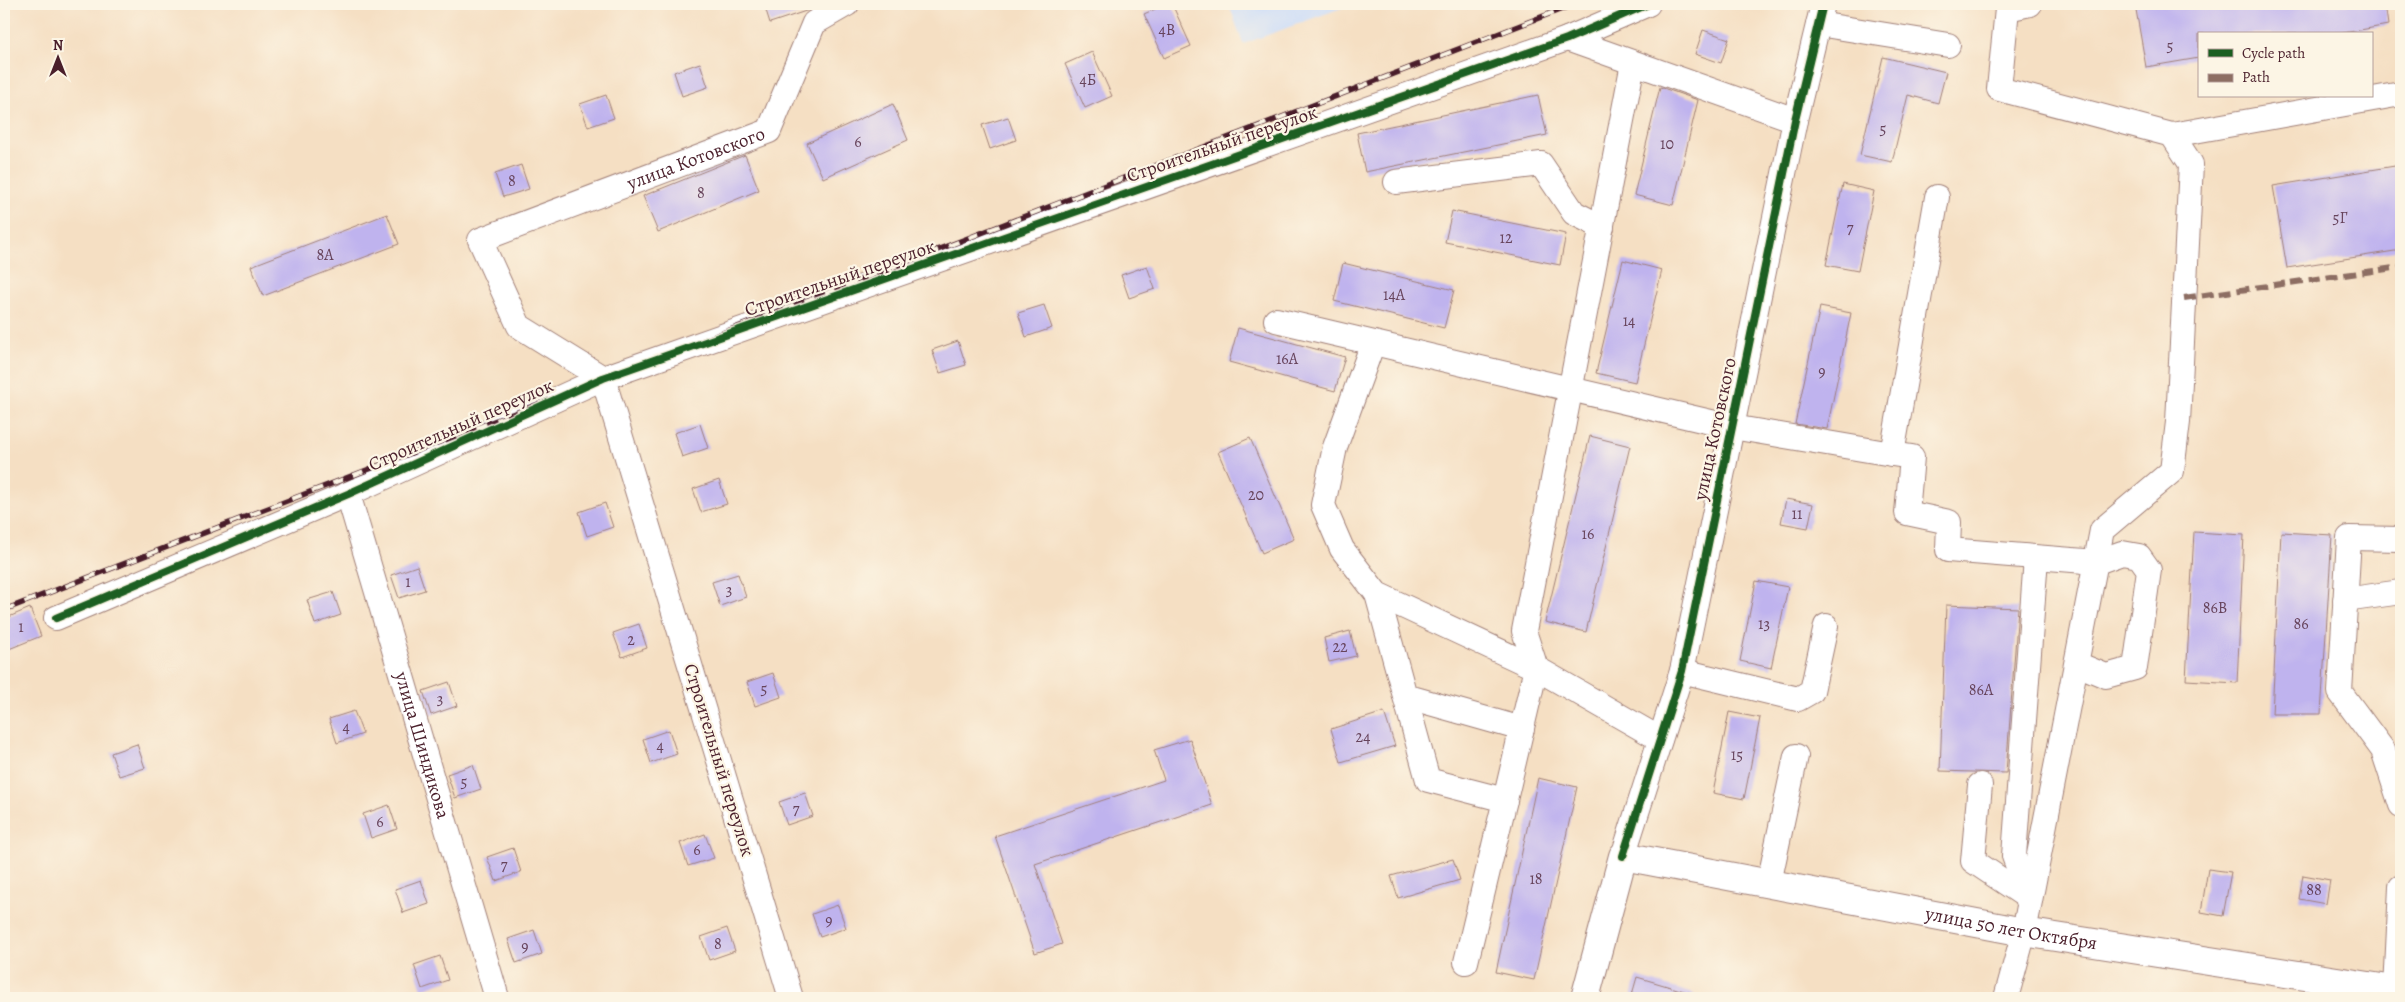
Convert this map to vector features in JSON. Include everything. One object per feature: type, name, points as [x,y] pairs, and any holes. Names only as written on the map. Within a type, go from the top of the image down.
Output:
[{"type":"main road","name":"улица 50 лет Октября","points":[[1623,856],[2024,932],[2398,990]]},
{"type":"main road","name":"улица Котовского","points":[[1585,998],[1623,856]]},
{"type":"street","name":"улица Котовского","points":[[603,378],[519,326],[480,240],[769,131],[814,23],[847,4]]},
{"type":"street","name":"Строительный переулок","points":[[56,618],[348,494],[603,378],[1568,39],[1648,4]]},
{"type":"street","points":[[2030,4],[2007,9],[1999,89],[2172,135],[2401,94]]},
{"type":"street","name":"улица Котовского","points":[[1623,856],[1682,671],[1795,120],[1821,14]]},
{"type":"street","points":[[1821,14],[1948,45]]},
{"type":"street","points":[[1568,39],[1795,120]]},
{"type":"street","points":[[1466,962],[1536,668],[1524,631],[1633,63]]},
{"type":"street","points":[[2006,998],[2024,932],[2102,530],[2172,471],[2178,422],[2191,164],[2172,135]]},
{"type":"street","points":[[1396,182],[1541,164],[1574,213],[1602,227]]},
{"type":"street","points":[[1892,454],[1936,197]]},
{"type":"street","points":[[1276,320],[1732,428],[1912,457],[1907,513],[1949,522],[1948,550],[2097,562],[2122,553],[2139,556],[2149,570],[2135,668],[2106,676],[2077,664]]},
{"type":"street","points":[[1373,343],[1336,447],[1323,505],[1342,549],[1377,594],[1428,780],[1505,800]]},
{"type":"street","name":"Строительный переулок","points":[[603,378],[791,998]]},
{"type":"street","name":"улица Шиндикова","points":[[348,494],[498,998]]},
{"type":"street","points":[[2401,539],[2349,538],[2340,692],[2382,750],[2401,805]]},
{"type":"street","points":[[2030,899],[2014,856],[2036,558]]},
{"type":"street","points":[[2346,600],[2401,592]]},
{"type":"street","points":[[1377,594],[1536,668],[1660,739]]},
{"type":"street","points":[[1682,671],[1798,699],[1812,691],[1826,626]]},
{"type":"street","points":[[1405,696],[1522,729]]},
{"type":"street","points":[[1769,883],[1796,756]]},
{"type":"street","points":[[1980,785],[1972,860],[2030,899]]},
{"type":"street","points":[[2398,990],[2401,887]]},
{"type":"shaded area","points":[[1229,4],[1352,4],[1243,44]]},
{"type":"building","points":[[764,4],[820,4],[809,10],[770,23]]},
{"type":"building","points":[[1166,4],[1172,4],[1191,46],[1164,58],[1144,14]]},
{"type":"building","points":[[2135,4],[2385,4],[2388,25],[2349,32],[2198,32],[2198,58],[2146,67]]},
{"type":"building","points":[[1703,30],[1729,39],[1721,63],[1695,54]]},
{"type":"building","points":[[1092,52],[1112,96],[1085,108],[1065,64]]},
{"type":"building","points":[[1883,57],[1946,72],[1938,103],[1908,95],[1892,162],[1860,155]]},
{"type":"building","points":[[700,63],[708,87],[682,96],[674,72]]},
{"type":"building","points":[[1660,87],[1698,100],[1673,205],[1634,195]]},
{"type":"building","points":[[606,95],[614,118],[588,127],[580,104]]},
{"type":"building","points":[[1538,95],[1547,135],[1365,172],[1357,133]]},
{"type":"building","points":[[893,104],[908,140],[823,178],[807,143]]},
{"type":"building","points":[[1008,117],[1016,140],[990,149],[982,125]]},
{"type":"building","points":[[745,155],[759,190],[658,232],[643,196]]},
{"type":"building","points":[[521,165],[529,189],[503,197],[495,174]]},
{"type":"building","points":[[2401,165],[2401,250],[2287,268],[2273,186]]},
{"type":"building","points":[[1843,184],[1874,191],[1858,271],[1826,265]]},
{"type":"building","points":[[1452,211],[1566,234],[1560,265],[1445,242]]},
{"type":"building","points":[[387,214],[399,244],[263,296],[251,266]]},
{"type":"building","points":[[1623,260],[1662,270],[1635,382],[1596,373]]},
{"type":"building","points":[[1343,263],[1454,290],[1444,328],[1334,301]]},
{"type":"building","points":[[1147,266],[1155,289],[1129,298],[1121,275]]},
{"type":"building","points":[[1044,305],[1052,328],[1026,337],[1018,313]]},
{"type":"building","points":[[1820,307],[1851,313],[1827,429],[1795,424]]},
{"type":"building","points":[[1238,328],[1345,357],[1335,391],[1229,362]]},
{"type":"building","points":[[958,341],[966,365],[940,373],[932,350]]},
{"type":"building","points":[[700,424],[708,448],[682,457],[674,433]]},
{"type":"building","points":[[1590,436],[1630,446],[1586,632],[1545,622]]},
{"type":"building","points":[[1250,438],[1294,539],[1262,553],[1218,452]]},
{"type":"building","points":[[719,480],[727,504],[701,512],[693,489]]},
{"type":"building","points":[[1786,499],[1813,504],[1808,528],[1781,523]]},
{"type":"building","points":[[605,503],[613,527],[587,536],[579,512]]},
{"type":"building","points":[[2194,532],[2244,535],[2237,683],[2186,680]]},
{"type":"building","points":[[2281,532],[2332,535],[2321,714],[2272,714]]},
{"type":"building","points":[[417,566],[425,590],[399,598],[391,575]]},
{"type":"building","points":[[738,574],[746,597],[720,606],[712,582]]},
{"type":"building","points":[[1756,581],[1788,587],[1771,668],[1740,661]]},
{"type":"building","points":[[333,592],[341,615],[315,624],[307,600]]},
{"type":"building","points":[[1946,605],[2018,608],[2006,773],[1940,771]]},
{"type":"building","points":[[30,608],[41,636],[4,651],[4,619]]},
{"type":"building","points":[[639,624],[647,648],[622,657],[613,633]]},
{"type":"building","points":[[1350,631],[1356,656],[1329,662],[1324,638]]},
{"type":"building","points":[[773,673],[781,697],[755,706],[747,682]]},
{"type":"building","points":[[449,682],[457,706],[431,715],[423,691]]},
{"type":"building","points":[[354,711],[363,734],[337,743],[329,719]]},
{"type":"building","points":[[1384,712],[1395,746],[1341,762],[1331,729]]},
{"type":"building","points":[[1729,712],[1760,718],[1744,799],[1713,793]]},
{"type":"building","points":[[669,730],[677,754],[651,763],[643,739]]},
{"type":"building","points":[[1190,739],[1212,805],[1035,864],[1062,944],[1035,953],[995,836],[1164,780],[1154,750]]},
{"type":"building","points":[[137,744],[145,768],[119,776],[111,753]]},
{"type":"building","points":[[473,765],[481,789],[455,798],[447,774]]},
{"type":"building","points":[[1538,778],[1577,787],[1534,980],[1496,972]]},
{"type":"building","points":[[805,793],[813,816],[787,825],[779,802]]},
{"type":"building","points":[[389,805],[397,829],[371,838],[363,814]]},
{"type":"building","points":[[705,834],[714,858],[688,866],[680,843]]},
{"type":"building","points":[[513,848],[521,872],[496,881],[487,857]]},
{"type":"building","points":[[1453,859],[1460,880],[1398,898],[1391,876]]},
{"type":"building","points":[[2208,869],[2231,872],[2223,916],[2201,912]]},
{"type":"building","points":[[2303,875],[2330,880],[2326,904],[2299,899]]},
{"type":"building","points":[[421,880],[429,904],[403,913],[395,889]]},
{"type":"building","points":[[838,905],[846,928],[820,937],[812,914]]},
{"type":"building","points":[[727,928],[735,951],[709,960],[701,937]]},
{"type":"building","points":[[534,930],[542,954],[516,963],[508,939]]},
{"type":"building","points":[[440,956],[448,980],[422,989],[414,965]]},
{"type":"building","points":[[1637,977],[1694,994],[1694,998],[1631,998]]},
{"type":"railway","points":[[4,610],[1575,4]]},
{"type":"marked path","points":[[2184,298],[2401,267]]},
{"type":"cycle path","points":[[56,618],[348,494],[603,378],[1567,39],[1648,4]]},
{"type":"cycle path","points":[[1623,856],[1682,671],[1795,120],[1823,4]]}]
